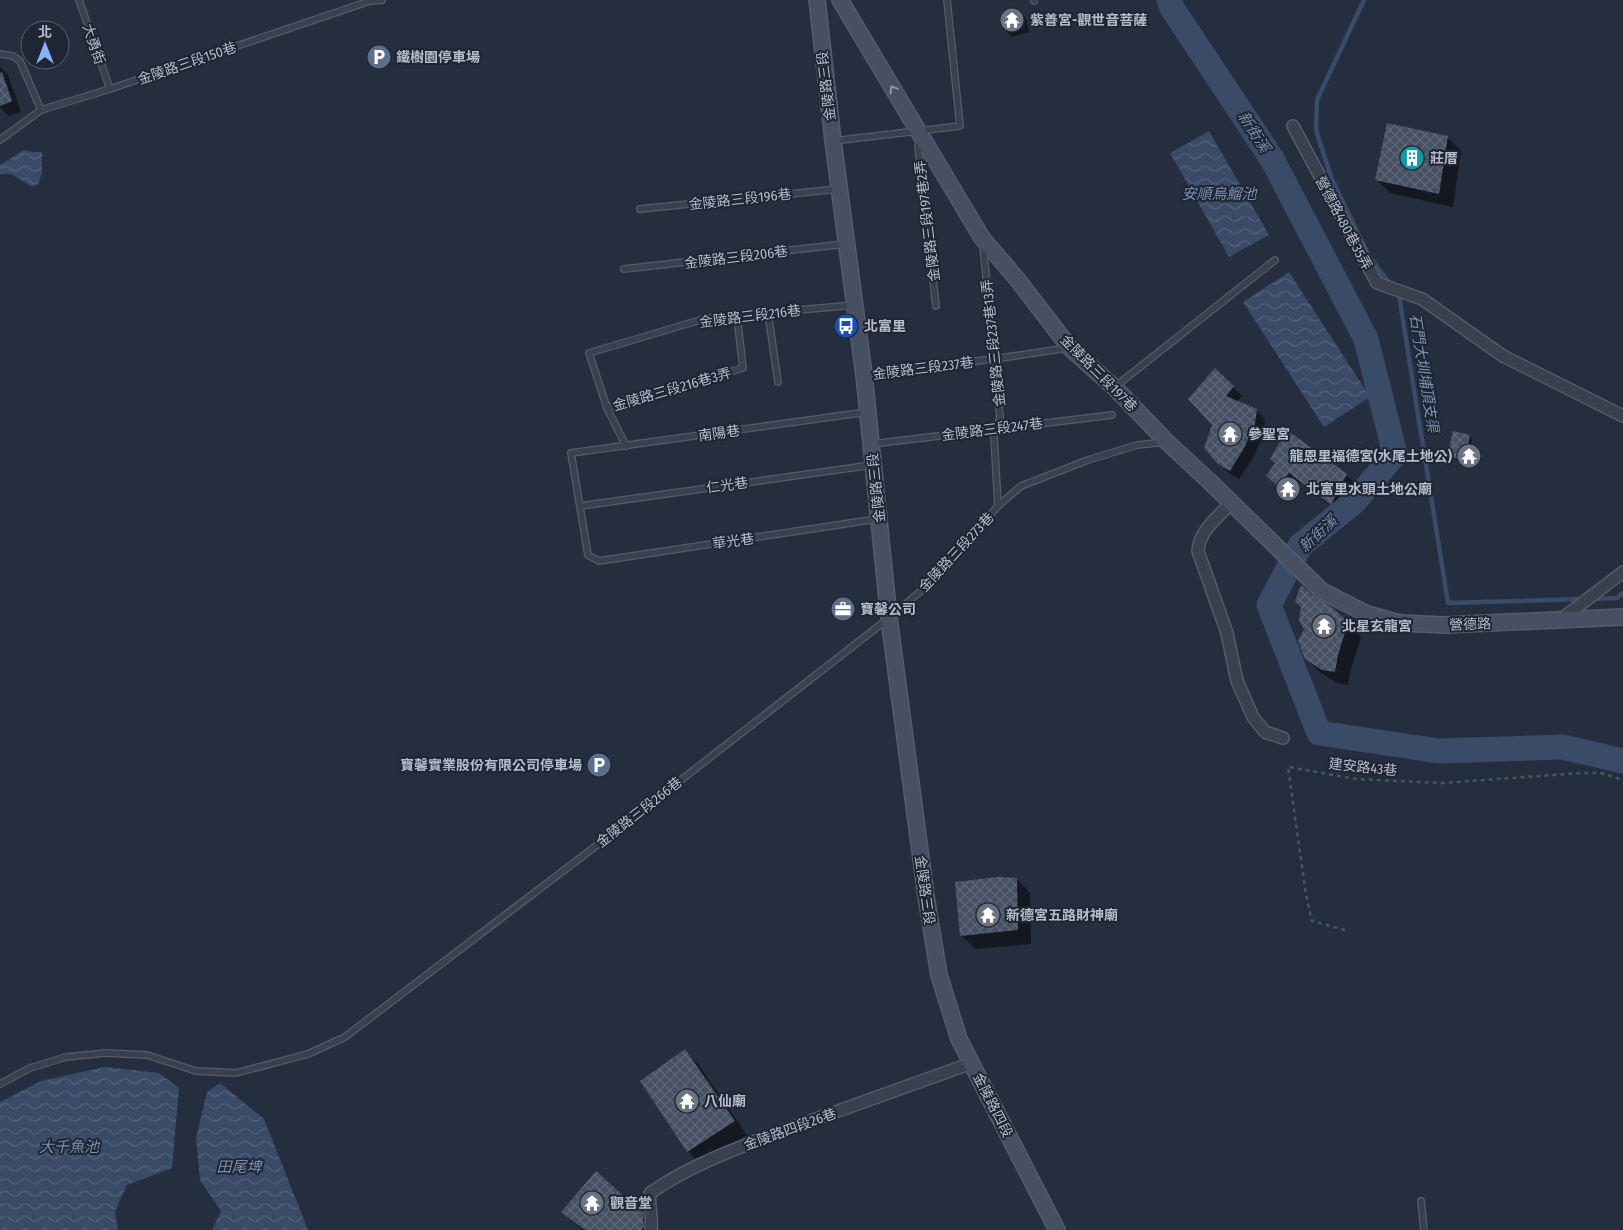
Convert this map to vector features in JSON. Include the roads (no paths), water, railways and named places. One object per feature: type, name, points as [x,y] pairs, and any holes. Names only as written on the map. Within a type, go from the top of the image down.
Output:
[{"type":"main road","name":"金陵路三段","points":[[816,0],[856,305],[890,618],[926,896],[939,975]]},
{"type":"main road","name":"金陵路三段197巷","points":[[840,0],[982,238],[1070,348],[1115,388],[1167,442],[1273,544]]},
{"type":"main road","name":"營德路","points":[[1273,544],[1322,591],[1367,614],[1400,623],[1444,625],[1623,617]]},
{"type":"main road","name":"金陵路四段","points":[[939,975],[959,1039],[1057,1230]]},
{"type":"street","name":"營德路480巷35弄","points":[[1293,126],[1377,283],[1422,299],[1503,356],[1623,416]]},
{"type":"street","points":[[1231,503],[1202,535],[1198,543],[1198,551],[1226,633],[1237,681],[1253,717],[1265,732],[1284,738]]},
{"type":"street","points":[[1560,620],[1623,572]]},
{"type":"street","name":"金陵路四段26巷","points":[[651,1230],[650,1193],[666,1182],[701,1164],[752,1142],[972,1063]]},
{"type":"lane","name":"大勇街","points":[[79,0],[110,89]]},
{"type":"lane","name":"金陵路三段150巷","points":[[0,140],[41,110],[110,89],[370,1],[382,0]]},
{"type":"lane","points":[[833,141],[920,134],[960,126],[947,0]]},
{"type":"lane","points":[[0,54],[13,56],[20,61],[41,110]]},
{"type":"lane","name":"金陵路三段197巷2弄","points":[[920,134],[918,146],[936,306]]},
{"type":"lane","name":"金陵路三段196巷","points":[[640,209],[840,189]]},
{"type":"lane","name":"金陵路三段237巷13弄","points":[[982,238],[1000,417],[994,436],[998,506]]},
{"type":"lane","name":"金陵路三段206巷","points":[[624,269],[847,244]]},
{"type":"lane","points":[[1115,388],[1275,260]]},
{"type":"lane","name":"金陵路三段216巷","points":[[589,353],[707,318],[856,305]]},
{"type":"lane","points":[[768,313],[778,382]]},
{"type":"lane","name":"金陵路三段216巷3弄","points":[[589,353],[607,408],[743,368],[737,316]]},
{"type":"lane","name":"金陵路三段237巷","points":[[864,375],[1070,348]]},
{"type":"lane","points":[[607,408],[626,446]]},
{"type":"lane","name":"南陽巷","points":[[580,506],[571,453],[867,412]]},
{"type":"lane","name":"金陵路三段247巷","points":[[872,444],[1112,415]]},
{"type":"lane","name":"金陵路三段273巷","points":[[890,618],[935,578],[998,506],[1021,486],[1088,460],[1137,445],[1167,442]]},
{"type":"lane","name":"仁光巷","points":[[580,506],[874,464]]},
{"type":"lane","name":"華光巷","points":[[580,506],[588,555],[599,561],[879,519]]},
{"type":"lane","name":"金陵路三段266巷","points":[[0,1084],[30,1068],[66,1057],[106,1053],[148,1055],[196,1071],[236,1073],[308,1054],[345,1037],[617,830],[890,618]]},
{"type":"lane","points":[[1420,1201],[1424,1230]]},
{"type":"water","name":"安順烏鰡池","points":[[1209,131],[1269,235],[1229,257],[1170,153]]},
{"type":"water","points":[[24,150],[42,152],[42,173],[38,184],[32,187],[11,174],[0,174],[0,165]]},
{"type":"water","points":[[1289,272],[1370,397],[1324,427],[1243,302]]},
{"type":"water","name":"大千魚池","points":[[105,1067],[159,1073],[179,1088],[172,1168],[127,1185],[115,1211],[118,1230],[0,1230],[0,1102],[41,1081]]},
{"type":"water","name":"田尾埤","points":[[220,1083],[264,1119],[308,1230],[212,1230],[221,1211],[200,1180],[196,1138],[207,1092]]},
{"type":"waterway","name":"新街溪","points":[[1169,0],[1172,8],[1272,159],[1366,339],[1395,454],[1355,501],[1300,546],[1269,605],[1319,733],[1439,751],[1563,747],[1623,761]]},
{"type":"waterway","name":"石門大圳埔頂支渠","points":[[1364,0],[1317,100],[1316,130],[1331,177],[1370,258],[1391,285]]},
{"type":"waterway","name":"石門大圳埔頂支渠","points":[[1397,293],[1399,295],[1448,603],[1583,599]]},
{"type":"waterway","name":"石門大圳埔頂支渠","points":[[1591,599],[1617,598],[1623,593]]},
{"type":"place","name":"紫善宮-觀世音菩薩","points":[[1012,20]]},
{"type":"place","name":"鐵樹園停車場","points":[[379,57]]},
{"type":"place","name":"莊厝","points":[[1412,158]]},
{"type":"place","name":"北富里","points":[[846,326]]},
{"type":"place","name":"參聖宮","points":[[1230,434]]},
{"type":"place","name":"龍恩里福德宮(水尾土地公)","points":[[1469,456]]},
{"type":"place","name":"北富里水頭土地公廟","points":[[1288,489]]},
{"type":"place","name":"寶馨公司","points":[[843,609]]},
{"type":"place","name":"北星玄龍宮","points":[[1324,626]]},
{"type":"place","name":"寶馨實業股份有限公司停車場","points":[[599,765]]},
{"type":"place","name":"新德宮五路財神廟","points":[[988,915]]},
{"type":"place","name":"八仙廟","points":[[687,1101]]},
{"type":"place","name":"觀音堂","points":[[592,1203]]}]
